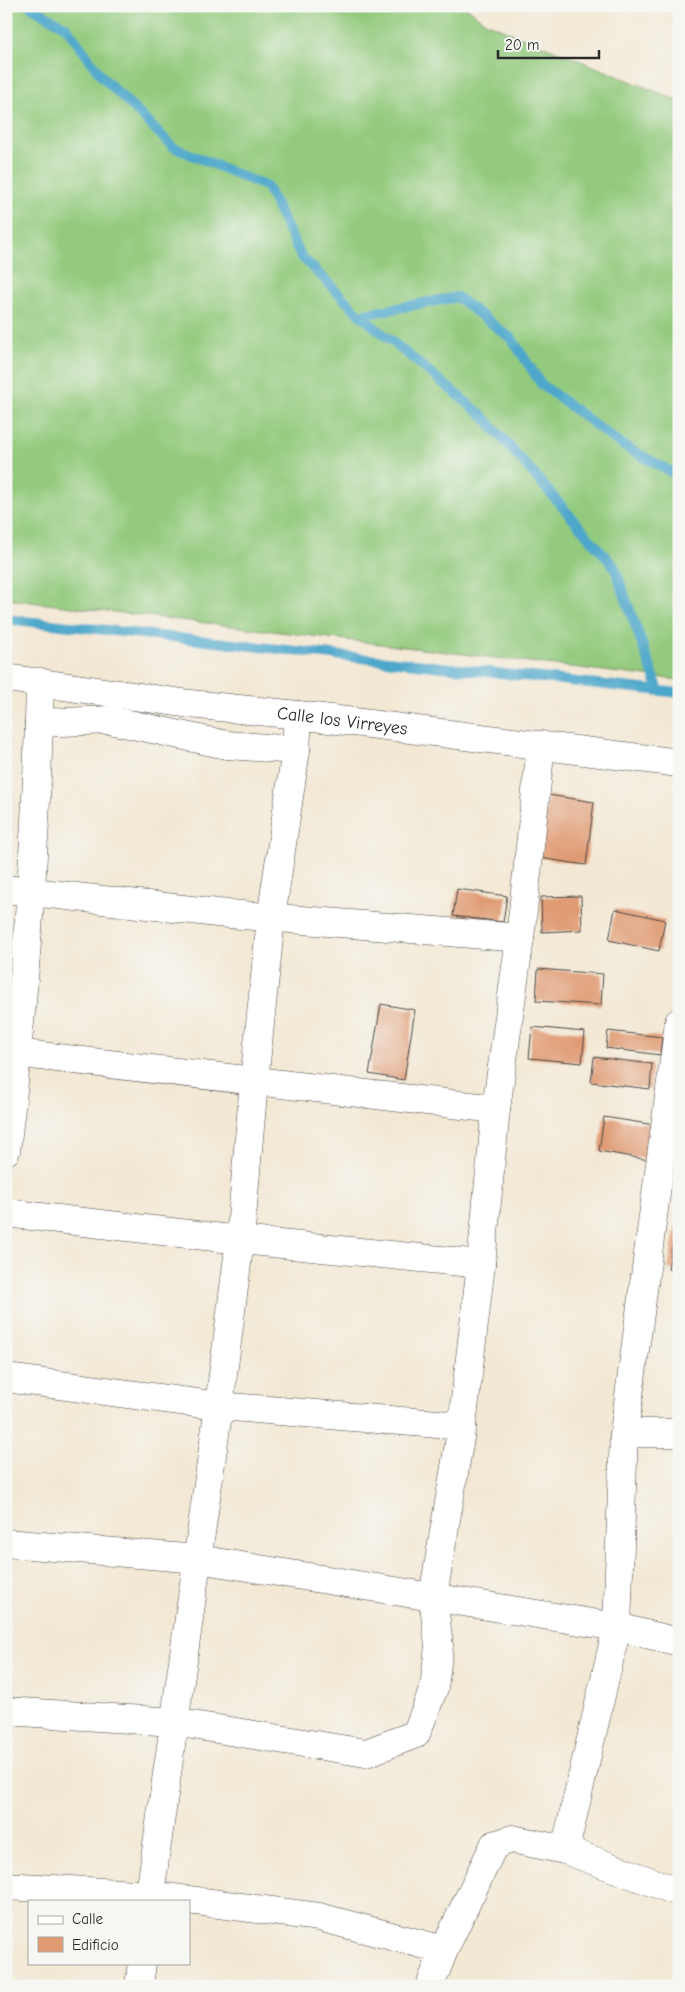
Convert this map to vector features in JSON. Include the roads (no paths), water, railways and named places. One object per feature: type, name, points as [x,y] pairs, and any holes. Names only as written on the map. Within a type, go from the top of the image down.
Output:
[{"type":"street","name":"Calle los Virreyes","points":[[6,678],[190,704],[298,715],[679,763]]},
{"type":"street","points":[[6,1151],[18,891],[39,724],[40,682]]},
{"type":"street","points":[[180,735],[190,704]]},
{"type":"street","points":[[149,1898],[198,1559],[240,1240],[271,918],[296,750],[298,715]]},
{"type":"street","points":[[39,724],[110,720],[227,745],[296,750]]},
{"type":"street","points":[[6,1711],[174,1722],[366,1753],[416,1734],[434,1688],[439,1646],[433,1596],[462,1426],[481,1264],[496,1109],[520,938],[541,746]]},
{"type":"street","points":[[18,891],[271,918],[520,938]]},
{"type":"street","points":[[565,1850],[617,1627],[624,1433],[679,1022]]},
{"type":"street","points":[[12,1052],[496,1109]]},
{"type":"street","points":[[6,1213],[240,1240],[481,1264]]},
{"type":"street","points":[[6,1378],[219,1406],[462,1426]]},
{"type":"street","points":[[624,1433],[679,1433]]},
{"type":"street","points":[[6,1543],[198,1559],[617,1627],[679,1642]]},
{"type":"street","points":[[430,1986],[444,1950],[494,1845],[512,1839],[565,1850],[679,1892]]},
{"type":"street","points":[[6,1886],[167,1900]]},
{"type":"street","points":[[190,1903],[319,1917],[444,1950]]},
{"type":"street","points":[[139,1986],[142,1964]]},
{"type":"waterway","points":[[30,6],[66,27],[103,78],[173,147],[267,187],[301,256],[360,315],[457,297],[512,339],[541,384],[622,445],[679,476]]},
{"type":"waterway","points":[[360,315],[483,416],[614,566],[659,691]]},
{"type":"waterway","points":[[6,619],[679,693]]}]
